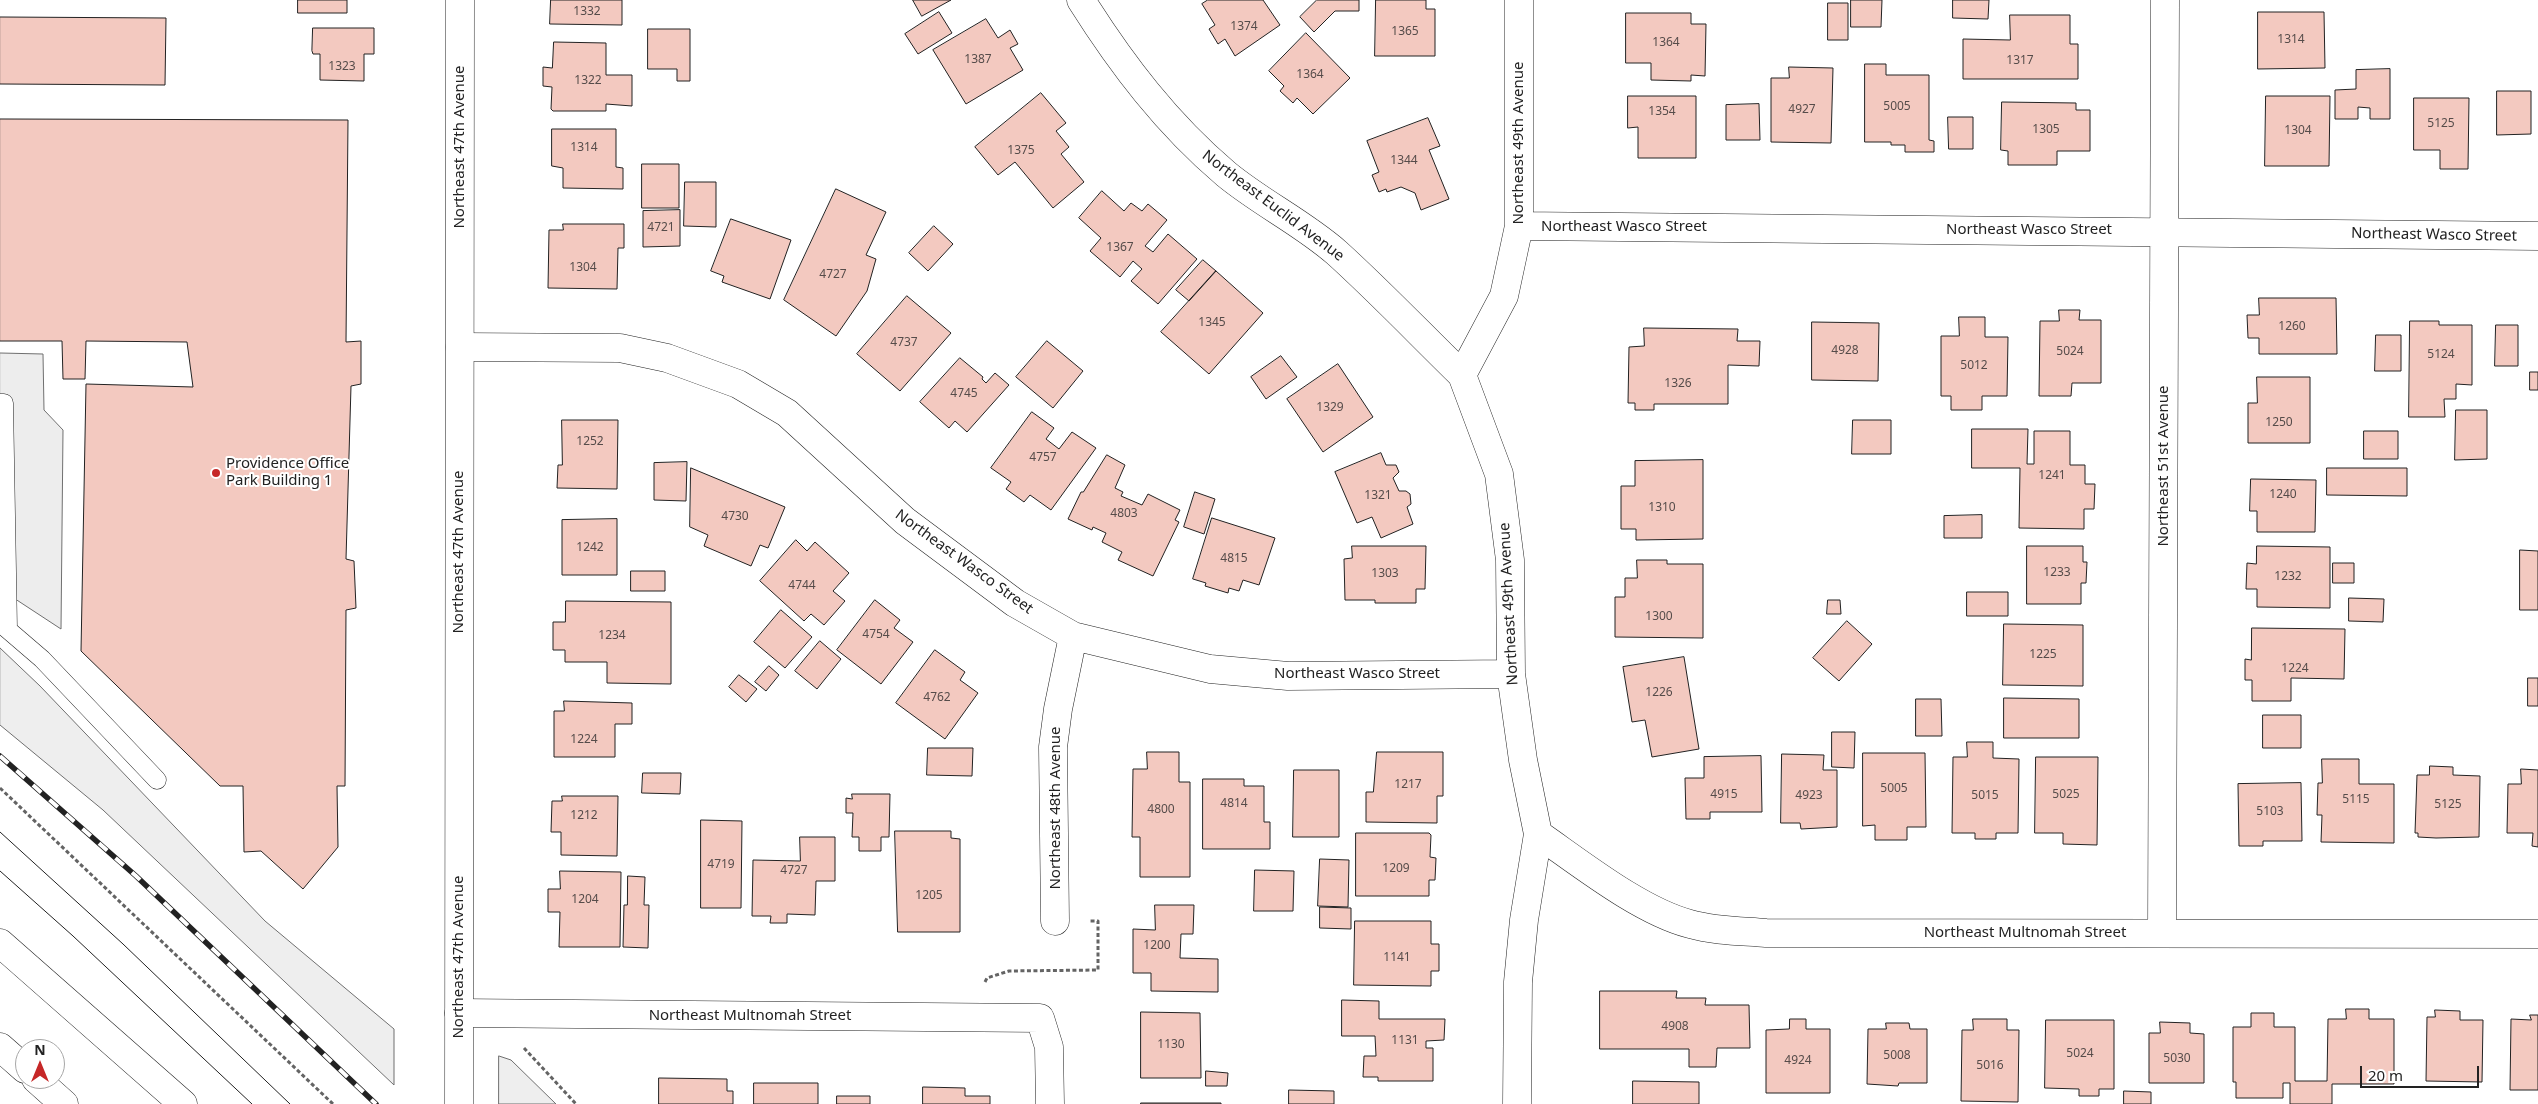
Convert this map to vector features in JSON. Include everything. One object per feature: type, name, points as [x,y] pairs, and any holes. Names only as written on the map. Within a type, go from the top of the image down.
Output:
[{"type":"main road","name":"Northeast 47th Avenue","points":[[459,1104],[460,0]]},
{"type":"main road","name":"Northeast Euclid Avenue","points":[[1081,0],[1134,79],[1164,116],[1228,175],[1337,253],[1462,375]]},
{"type":"main road","name":"Northeast 49th Avenue","points":[[1517,1104],[1518,982],[1524,920],[1538,834],[1523,760],[1511,674],[1510,560],[1504,506],[1498,474],[1462,375],[1504,296],[1519,226],[1519,0]]},
{"type":"main road","name":"Northeast 51st Avenue","points":[[2162,933],[2166,0]]},
{"type":"main road","name":"Northeast Wasco Street","points":[[1519,226],[2538,236]]},
{"type":"main road","name":"Northeast Wasco Street","points":[[460,347],[620,348],[667,358],[738,384],[787,413],[913,527],[1014,603],[1073,636],[1210,669],[1288,676],[1511,674]]},
{"type":"main road","name":"Northeast 48th Avenue","points":[[1055,921],[1054,747],[1058,709],[1073,636]]},
{"type":"main road","name":"Northeast Multnomah Street","points":[[1538,834],[1650,907],[1689,924],[1723,930],[1766,933],[2538,934]]},
{"type":"main road","points":[[0,943],[183,1104]]},
{"type":"main road","name":"Northeast Multnomah Street","points":[[459,1022],[510,1014],[1040,1018],[1049,1047],[1050,1104]]},
{"type":"main road","points":[[0,1047],[15,1060]]},
{"type":"main road","points":[[47,1089],[64,1104]]},
{"type":"lane","points":[[0,403],[4,403],[4,626],[42,659],[157,780]]},
{"type":"path","points":[[0,788],[333,1104]]},
{"type":"path","points":[[965,1017],[987,978],[1009,971],[1098,970],[1098,921],[1055,921]]},
{"type":"path","points":[[510,1014],[513,1037],[576,1104]]},
{"type":"shaded area","points":[[0,353],[43,354],[44,410],[63,430],[61,629],[0,589]]},
{"type":"shaded area","points":[[0,648],[40,686],[265,921],[394,1029],[394,1085],[103,810],[0,725]]},
{"type":"shaded area","points":[[499,1056],[511,1060],[556,1104],[499,1104]]},
{"type":"building","points":[[298,0],[347,0],[347,13],[298,13]]},
{"type":"building","points":[[551,0],[622,0],[622,25],[550,24]]},
{"type":"building","points":[[913,0],[951,0],[922,16]]},
{"type":"building","points":[[1208,0],[1263,0],[1280,25],[1235,56],[1225,39],[1218,44],[1209,29],[1215,25],[1202,4]]},
{"type":"building","points":[[1317,0],[1359,0],[1359,11],[1335,11],[1314,32],[1300,17]]},
{"type":"building","points":[[1376,0],[1426,0],[1426,9],[1435,9],[1435,56],[1375,56]]},
{"type":"building","points":[[1851,0],[1882,0],[1881,27],[1851,27]]},
{"type":"building","points":[[1953,0],[1989,0],[1988,19],[1953,18]]},
{"type":"building","points":[[1828,3],[1848,3],[1848,40],[1828,40]]},
{"type":"building","points":[[939,12],[952,33],[918,54],[905,34]]},
{"type":"building","points":[[2258,12],[2324,12],[2325,68],[2258,69]]},
{"type":"building","points":[[1626,13],[1691,13],[1691,24],[1706,24],[1705,76],[1691,75],[1691,81],[1651,80],[1651,63],[1626,63]]},
{"type":"building","points":[[2010,15],[2070,15],[2070,44],[2078,44],[2078,79],[1963,79],[1963,39],[2010,40]]},
{"type":"building","points":[[0,17],[166,18],[165,85],[0,84]]},
{"type":"building","points":[[986,19],[998,38],[1010,30],[1018,44],[1010,48],[1023,70],[966,104],[933,50]]},
{"type":"building","points":[[313,28],[374,28],[374,54],[364,54],[364,81],[320,80],[320,54],[313,54],[312,51]]},
{"type":"building","points":[[648,29],[690,29],[690,81],[677,81],[677,69],[648,69]]},
{"type":"building","points":[[1306,33],[1350,78],[1313,114],[1297,98],[1293,103],[1280,91],[1284,86],[1269,71]]},
{"type":"building","points":[[554,42],[606,43],[606,75],[632,75],[632,106],[606,104],[606,111],[553,111],[551,109],[552,87],[543,86],[543,67],[552,68]]},
{"type":"building","points":[[1865,64],[1886,64],[1886,75],[1929,75],[1929,140],[1934,141],[1934,152],[1905,152],[1905,145],[1891,145],[1891,142],[1865,142]]},
{"type":"building","points":[[1789,67],[1833,68],[1831,143],[1771,142],[1771,78],[1789,78]]},
{"type":"building","points":[[2390,69],[2390,119],[2370,119],[2370,108],[2358,107],[2358,119],[2335,119],[2335,90],[2356,89],[2356,70]]},
{"type":"building","points":[[2497,91],[2531,91],[2531,134],[2497,135]]},
{"type":"building","points":[[1041,93],[1066,123],[1056,131],[1069,147],[1061,154],[1084,182],[1053,208],[1015,162],[998,175],[975,147]]},
{"type":"building","points":[[1628,96],[1696,96],[1696,158],[1638,158],[1638,127],[1628,128]]},
{"type":"building","points":[[2266,96],[2330,96],[2329,166],[2265,166]]},
{"type":"building","points":[[2414,98],[2469,98],[2468,169],[2440,169],[2440,150],[2414,150]]},
{"type":"building","points":[[2002,102],[2076,103],[2076,110],[2090,110],[2090,151],[2057,151],[2057,165],[2008,165],[2008,151],[2001,150]]},
{"type":"building","points":[[1759,104],[1760,140],[1726,140],[1726,105]]},
{"type":"building","points":[[1948,117],[1973,117],[1973,149],[1949,149]]},
{"type":"building","points":[[1428,118],[1440,146],[1429,150],[1449,199],[1421,210],[1415,193],[1401,187],[1387,192],[1386,189],[1379,192],[1372,175],[1379,172],[1367,141]]},
{"type":"building","name":"Providence Office Park Building 1","points":[[0,119],[348,120],[346,342],[361,341],[361,384],[351,386],[346,559],[354,561],[356,608],[346,610],[345,786],[337,786],[338,847],[303,889],[261,851],[244,852],[243,786],[220,786],[81,651],[86,384],[193,387],[187,342],[86,341],[85,379],[63,379],[62,341],[0,341]]},
{"type":"building","points":[[552,129],[616,129],[616,167],[623,168],[623,189],[563,188],[563,168],[552,166]]},
{"type":"building","points":[[642,164],[679,164],[679,208],[642,208]]},
{"type":"building","points":[[685,182],[716,182],[716,227],[684,226]]},
{"type":"building","points":[[836,189],[886,212],[866,255],[876,259],[867,291],[836,336],[784,300]]},
{"type":"building","points":[[1102,191],[1124,211],[1131,203],[1142,211],[1148,204],[1167,220],[1145,246],[1153,252],[1168,234],[1197,259],[1158,304],[1131,281],[1142,269],[1133,261],[1120,277],[1090,251],[1101,238],[1079,218]]},
{"type":"building","points":[[680,210],[680,246],[643,247],[643,211]]},
{"type":"building","points":[[731,219],[791,240],[770,299],[722,282],[724,276],[711,271]]},
{"type":"building","points":[[563,224],[624,224],[624,248],[618,248],[617,289],[548,288],[549,230],[563,230]]},
{"type":"building","points":[[934,226],[953,244],[928,271],[909,253]]},
{"type":"building","points":[[1203,260],[1216,271],[1189,301],[1176,290]]},
{"type":"building","points":[[1216,271],[1263,313],[1209,374],[1161,332]]},
{"type":"building","points":[[907,296],[951,333],[900,391],[857,354]]},
{"type":"building","points":[[2259,298],[2336,298],[2337,354],[2259,354],[2259,338],[2248,338],[2247,315],[2259,315]]},
{"type":"building","points":[[2059,310],[2080,310],[2079,320],[2101,320],[2101,383],[2072,383],[2071,396],[2039,396],[2040,321],[2059,321]]},
{"type":"building","points":[[1959,317],[1985,317],[1985,337],[2008,337],[2007,396],[1982,396],[1982,410],[1951,410],[1951,396],[1941,396],[1941,336],[1959,336]]},
{"type":"building","points":[[2410,321],[2439,321],[2439,325],[2472,325],[2472,385],[2456,384],[2456,399],[2444,399],[2445,417],[2409,417]]},
{"type":"building","points":[[1812,322],[1879,323],[1878,381],[1812,380]]},
{"type":"building","points":[[2496,325],[2518,325],[2518,366],[2495,366]]},
{"type":"building","points":[[1644,328],[1738,329],[1737,341],[1760,341],[1759,366],[1728,365],[1728,404],[1654,404],[1654,410],[1635,410],[1635,403],[1628,403],[1629,347],[1644,346]]},
{"type":"building","points":[[2376,335],[2401,335],[2401,371],[2375,371]]},
{"type":"building","points":[[1047,341],[1083,371],[1053,408],[1016,377]]},
{"type":"building","points":[[1281,356],[1297,377],[1266,399],[1251,377]]},
{"type":"building","points":[[960,358],[983,377],[982,379],[986,383],[995,373],[1009,385],[967,432],[955,421],[949,428],[920,402]]},
{"type":"building","points":[[1338,364],[1373,417],[1323,452],[1287,399]]},
{"type":"building","points":[[2530,372],[2538,372],[2538,390],[2530,390]]},
{"type":"building","points":[[2257,377],[2310,377],[2310,443],[2248,443],[2248,403],[2257,403]]},
{"type":"building","points":[[2456,410],[2487,410],[2487,459],[2455,460]]},
{"type":"building","points":[[1032,412],[1054,428],[1046,439],[1059,449],[1072,432],[1096,448],[1051,510],[1030,495],[1024,502],[1006,489],[1011,482],[991,468]]},
{"type":"building","points":[[562,420],[618,420],[617,489],[557,488],[558,465],[562,465]]},
{"type":"building","points":[[1853,420],[1891,420],[1891,454],[1852,454]]},
{"type":"building","points":[[1972,429],[2028,429],[2027,464],[2034,464],[2034,431],[2070,431],[2070,465],[2085,465],[2085,484],[2095,484],[2094,509],[2084,509],[2084,529],[2019,528],[2020,468],[1972,468]]},
{"type":"building","points":[[2364,431],[2398,431],[2398,459],[2364,459]]},
{"type":"building","points":[[1381,453],[1386,465],[1396,465],[1399,472],[1393,478],[1399,491],[1406,491],[1410,494],[1411,504],[1407,507],[1413,524],[1381,538],[1372,517],[1357,523],[1335,472]]},
{"type":"building","points":[[1107,455],[1125,465],[1115,488],[1123,492],[1121,496],[1142,505],[1148,494],[1180,510],[1175,520],[1179,522],[1153,576],[1118,560],[1122,552],[1102,542],[1106,533],[1093,527],[1092,530],[1068,519],[1081,492],[1083,492]]},
{"type":"building","points":[[1703,460],[1703,539],[1636,540],[1636,529],[1621,529],[1621,486],[1635,486],[1635,461]]},
{"type":"building","points":[[687,462],[686,501],[654,500],[654,463]]},
{"type":"building","points":[[691,468],[785,507],[768,548],[760,545],[751,566],[704,546],[708,535],[690,527]]},
{"type":"building","points":[[2327,468],[2407,468],[2407,496],[2327,495]]},
{"type":"building","points":[[2251,479],[2316,480],[2315,532],[2257,532],[2257,511],[2250,511]]},
{"type":"building","points":[[1195,492],[1215,499],[1204,534],[1184,527]]},
{"type":"building","points":[[1982,515],[1982,538],[1944,538],[1944,516]]},
{"type":"building","points":[[1212,518],[1275,538],[1259,585],[1243,580],[1239,591],[1229,588],[1228,593],[1205,586],[1206,583],[1193,579]]},
{"type":"building","points":[[617,519],[617,575],[562,575],[562,520]]},
{"type":"building","points":[[796,540],[807,551],[815,542],[849,573],[833,591],[845,601],[824,625],[811,614],[804,621],[760,581]]},
{"type":"building","points":[[1352,546],[1426,546],[1425,589],[1416,589],[1416,603],[1375,603],[1375,600],[1345,600],[1344,559],[1352,558]]},
{"type":"building","points":[[2027,546],[2083,546],[2083,562],[2087,562],[2086,583],[2081,583],[2081,604],[2027,604]]},
{"type":"building","points":[[2257,546],[2330,547],[2330,608],[2257,607],[2257,589],[2246,589],[2247,563],[2256,564]]},
{"type":"building","points":[[2520,550],[2538,551],[2538,610],[2520,610]]},
{"type":"building","points":[[1637,560],[1667,560],[1667,564],[1703,564],[1703,638],[1615,637],[1615,597],[1625,597],[1625,578],[1637,578]]},
{"type":"building","points":[[2333,563],[2354,563],[2354,583],[2333,583]]},
{"type":"building","points":[[631,571],[665,571],[665,591],[631,591]]},
{"type":"building","points":[[1967,592],[2008,592],[2008,616],[1967,616]]},
{"type":"building","points":[[2349,598],[2384,599],[2383,622],[2349,621]]},
{"type":"building","points":[[875,600],[900,620],[894,628],[913,642],[881,684],[837,650]]},
{"type":"building","points":[[1828,600],[1840,600],[1841,614],[1827,614]]},
{"type":"building","points":[[566,601],[671,602],[671,684],[607,683],[607,662],[565,662],[565,650],[553,650],[553,622],[565,622]]},
{"type":"building","points":[[781,610],[812,637],[785,668],[754,642]]},
{"type":"building","points":[[1847,621],[1872,644],[1839,681],[1813,658]]},
{"type":"building","points":[[2004,624],[2083,625],[2083,686],[2003,685]]},
{"type":"building","points":[[2252,628],[2345,629],[2344,679],[2291,678],[2291,701],[2252,701],[2252,680],[2245,680],[2245,659],[2251,660]]},
{"type":"building","points":[[820,641],[841,659],[817,689],[795,671]]},
{"type":"building","points":[[935,650],[965,672],[960,680],[978,693],[945,739],[896,703]]},
{"type":"building","points":[[1684,657],[1699,749],[1652,757],[1645,720],[1632,722],[1623,667]]},
{"type":"building","points":[[769,666],[779,675],[766,691],[755,682]]},
{"type":"building","points":[[739,675],[757,689],[746,702],[729,687]]},
{"type":"building","points":[[2528,678],[2538,678],[2538,706],[2528,706]]},
{"type":"building","points":[[2004,698],[2079,699],[2079,738],[2004,738]]},
{"type":"building","points":[[1916,699],[1941,699],[1942,736],[1916,736]]},
{"type":"building","points":[[564,701],[632,703],[632,724],[615,724],[615,757],[554,757],[554,711],[564,711]]},
{"type":"building","points":[[2263,715],[2301,715],[2301,748],[2263,748]]},
{"type":"building","points":[[1832,732],[1855,732],[1854,768],[1832,767]]},
{"type":"building","points":[[1967,742],[1993,742],[1993,758],[2019,759],[2018,833],[1996,833],[1996,839],[1975,839],[1975,833],[1952,833],[1953,757],[1967,757]]},
{"type":"building","points":[[928,748],[973,748],[972,776],[927,775]]},
{"type":"building","points":[[1147,752],[1179,752],[1179,782],[1190,782],[1190,877],[1140,877],[1140,837],[1132,837],[1133,769],[1147,769]]},
{"type":"building","points":[[1377,752],[1443,752],[1443,796],[1437,796],[1437,823],[1366,822],[1366,792],[1373,792]]},
{"type":"building","points":[[1863,753],[1925,753],[1926,827],[1907,827],[1907,840],[1875,840],[1875,825],[1863,826]]},
{"type":"building","points":[[1782,754],[1824,755],[1823,770],[1837,770],[1837,827],[1801,829],[1800,823],[1781,823]]},
{"type":"building","points":[[1761,756],[1762,812],[1710,812],[1710,819],[1686,819],[1685,778],[1704,778],[1704,757]]},
{"type":"building","points":[[2036,757],[2098,757],[2097,845],[2063,844],[2063,833],[2035,833]]},
{"type":"building","points":[[2322,759],[2359,759],[2359,784],[2394,784],[2394,843],[2321,842],[2322,815],[2317,815],[2318,783],[2322,783]]},
{"type":"building","points":[[2430,766],[2453,767],[2453,775],[2480,776],[2479,837],[2418,837],[2418,833],[2415,833],[2417,775],[2429,775]]},
{"type":"building","points":[[2521,769],[2538,770],[2538,847],[2532,846],[2533,833],[2507,833],[2508,784],[2521,784]]},
{"type":"building","points":[[1294,770],[1339,770],[1339,837],[1293,837]]},
{"type":"building","points":[[643,773],[681,773],[680,794],[642,793]]},
{"type":"building","points":[[1203,779],[1244,779],[1244,786],[1264,786],[1264,822],[1270,822],[1270,849],[1203,849]]},
{"type":"building","points":[[2301,783],[2302,841],[2263,841],[2263,846],[2239,846],[2238,784]]},
{"type":"building","points":[[852,794],[890,794],[889,837],[881,837],[881,851],[859,851],[859,837],[852,837],[853,813],[846,813],[846,798],[852,799]]},
{"type":"building","points":[[562,796],[618,796],[617,856],[561,855],[561,832],[551,832],[552,801],[562,801]]},
{"type":"building","points":[[701,820],[742,821],[741,908],[701,908]]},
{"type":"building","points":[[895,831],[951,831],[951,838],[960,839],[960,932],[898,932]]},
{"type":"building","points":[[1356,833],[1429,833],[1431,835],[1430,857],[1436,858],[1435,880],[1429,880],[1429,896],[1356,896]]},
{"type":"building","points":[[800,837],[835,837],[835,881],[816,881],[815,915],[787,914],[787,923],[770,923],[771,916],[752,916],[753,860],[800,861]]},
{"type":"building","points":[[1320,859],[1349,860],[1348,907],[1318,906]]},
{"type":"building","points":[[1255,870],[1294,871],[1293,911],[1254,911]]},
{"type":"building","points":[[560,871],[621,872],[620,947],[559,947],[560,912],[548,912],[548,889],[560,889]]},
{"type":"building","points":[[628,876],[645,877],[644,905],[649,905],[648,948],[623,947],[624,905],[627,905]]},
{"type":"building","points":[[1155,905],[1194,905],[1193,934],[1181,934],[1180,958],[1218,959],[1218,992],[1151,991],[1151,973],[1133,973],[1133,929],[1155,930]]},
{"type":"building","points":[[1320,907],[1351,908],[1351,929],[1320,928]]},
{"type":"building","points":[[1355,921],[1431,921],[1431,944],[1439,944],[1439,971],[1431,971],[1431,986],[1354,985]]},
{"type":"building","points":[[1600,991],[1677,991],[1676,998],[1706,998],[1705,1005],[1749,1005],[1750,1048],[1717,1048],[1716,1067],[1689,1067],[1689,1049],[1600,1049]]},
{"type":"building","points":[[1342,1000],[1379,1001],[1379,1019],[1445,1019],[1444,1040],[1426,1041],[1426,1048],[1433,1048],[1433,1081],[1378,1081],[1378,1077],[1363,1077],[1364,1056],[1376,1056],[1375,1036],[1342,1036]]},
{"type":"building","points":[[2346,1009],[2369,1009],[2369,1019],[2394,1019],[2394,1084],[2332,1084],[2332,1104],[2290,1104],[2290,1083],[2283,1083],[2283,1098],[2236,1098],[2236,1082],[2233,1082],[2233,1027],[2251,1027],[2251,1013],[2274,1013],[2274,1027],[2295,1027],[2295,1081],[2327,1081],[2328,1019],[2346,1019]]},
{"type":"building","points":[[2435,1010],[2460,1011],[2460,1020],[2483,1020],[2482,1082],[2426,1081],[2427,1017],[2435,1017]]},
{"type":"building","points":[[1141,1012],[1200,1013],[1201,1078],[1141,1078]]},
{"type":"building","points":[[2530,1015],[2538,1015],[2538,1090],[2510,1090],[2511,1019],[2531,1020]]},
{"type":"building","points":[[1790,1019],[1806,1019],[1806,1029],[1830,1029],[1830,1093],[1766,1093],[1766,1030],[1789,1029]]},
{"type":"building","points":[[1973,1019],[2007,1019],[2007,1030],[2019,1030],[2018,1102],[1961,1101],[1962,1030],[1973,1030]]},
{"type":"building","points":[[2046,1020],[2114,1020],[2114,1089],[2099,1089],[2099,1096],[2079,1096],[2079,1089],[2045,1088]]},
{"type":"building","points":[[2160,1022],[2190,1023],[2190,1033],[2204,1034],[2204,1083],[2149,1083],[2149,1033],[2160,1033]]},
{"type":"building","points":[[1886,1023],[1909,1023],[1910,1029],[1927,1029],[1927,1083],[1899,1083],[1898,1086],[1867,1084],[1868,1029],[1886,1029]]},
{"type":"building","points":[[1206,1071],[1228,1073],[1227,1086],[1206,1086]]},
{"type":"building","points":[[659,1078],[727,1079],[727,1091],[733,1091],[733,1104],[659,1104]]},
{"type":"building","points":[[1633,1081],[1699,1082],[1699,1104],[1633,1104]]},
{"type":"building","points":[[754,1083],[818,1083],[818,1104],[754,1104]]},
{"type":"building","points":[[923,1087],[965,1088],[965,1096],[990,1096],[990,1104],[923,1104]]},
{"type":"building","points":[[1289,1090],[1334,1091],[1334,1104],[1289,1104]]},
{"type":"building","points":[[2124,1091],[2151,1092],[2151,1104],[2124,1104]]},
{"type":"building","points":[[837,1096],[870,1096],[870,1104],[837,1104]]},
{"type":"building","points":[[1221,1103],[1221,1104],[1141,1104]]},
{"type":"tram line","points":[[0,832],[123,944],[290,1104]]},
{"type":"tram line","points":[[0,871],[73,936],[252,1104]]},
{"type":"railway","points":[[0,756],[136,876],[376,1104]]},
{"type":"place","name":"Providence Office Park Building 1","points":[[216,473]]}]
